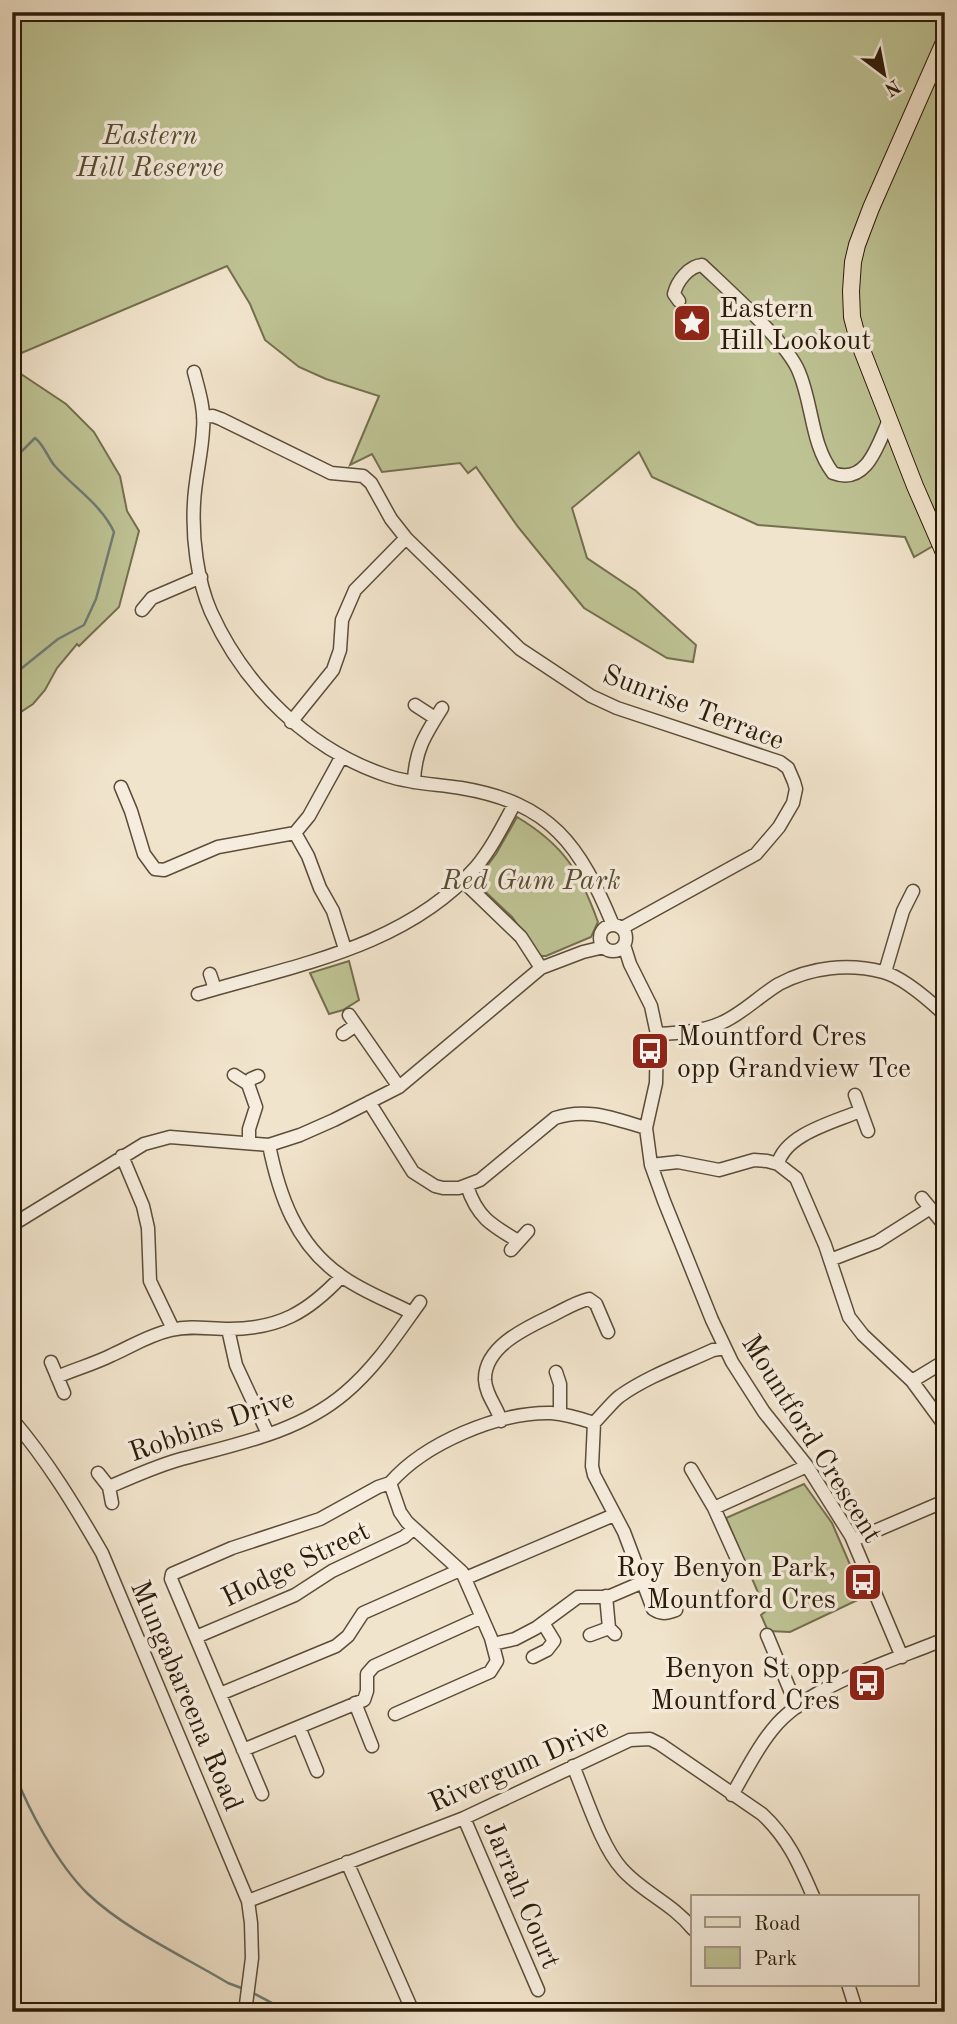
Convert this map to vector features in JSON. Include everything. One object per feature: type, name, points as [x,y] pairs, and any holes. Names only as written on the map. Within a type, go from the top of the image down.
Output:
[{"type":"main road","points":[[945,40],[868,216],[853,262],[852,317],[858,340],[889,420],[945,554]]},
{"type":"street","points":[[679,301],[674,294],[676,287],[690,270],[696,265],[702,265],[765,328],[799,371],[821,451],[833,474],[846,477],[861,472],[873,456],[889,420]]},
{"type":"street","name":"Mountford Crescent","points":[[194,372],[204,429],[194,505],[195,537],[201,577],[210,610],[229,648],[258,687],[291,722],[342,756],[391,777],[490,794],[515,803],[540,816],[570,842],[584,862],[604,903],[613,937],[651,1006],[657,1034],[656,1083],[646,1128],[651,1165],[698,1287],[738,1372],[764,1412],[807,1466],[854,1540],[902,1657]]},
{"type":"street","name":"Sunrise Terrace","points":[[203,417],[213,416],[331,473],[363,476],[371,483],[391,519],[406,538],[520,649],[591,696],[617,708],[780,762],[788,768],[796,789],[793,803],[779,827],[756,854],[613,937],[541,968],[399,1087],[300,1135],[269,1145]]},
{"type":"street","points":[[291,722],[333,670],[340,650],[342,620],[355,590],[406,538]]},
{"type":"street","points":[[142,610],[152,598],[201,577]]},
{"type":"street","points":[[142,586],[152,598]]},
{"type":"street","points":[[414,782],[415,761],[422,741],[439,713],[415,705]]},
{"type":"street","points":[[121,788],[144,854],[155,869],[164,870],[218,846],[295,833],[309,816],[342,756]]},
{"type":"street","points":[[127,801],[141,795]]},
{"type":"street","points":[[198,995],[345,949],[386,934],[412,920],[448,896],[463,881],[490,848],[515,803]]},
{"type":"street","points":[[295,833],[333,911],[345,949]]},
{"type":"street","points":[[463,881],[521,937],[541,968]]},
{"type":"street","points":[[885,972],[903,911],[913,891]]},
{"type":"street","points":[[657,1034],[687,1032],[723,1022],[780,984],[808,972],[852,967],[885,972],[908,985],[945,1015]]},
{"type":"street","points":[[210,974],[215,989]]},
{"type":"street","points":[[343,1034],[353,1020],[399,1087]]},
{"type":"street","points":[[234,1075],[253,1080],[256,1107],[249,1129],[249,1143]]},
{"type":"street","points":[[855,1096],[868,1132]]},
{"type":"street","points":[[369,1102],[420,1179],[443,1188],[467,1186],[480,1180],[555,1118],[569,1113],[592,1113],[646,1128]]},
{"type":"street","points":[[778,1164],[784,1150],[799,1137],[860,1111]]},
{"type":"street","points":[[12,1225],[144,1144],[170,1138],[269,1145]]},
{"type":"street","name":"Robbins Drive","points":[[109,1487],[149,1470],[230,1448],[307,1418],[344,1394],[374,1365],[416,1308],[341,1277],[322,1261],[306,1242],[281,1194],[269,1145]]},
{"type":"street","points":[[122,1156],[143,1206],[148,1228],[150,1281],[173,1329]]},
{"type":"street","points":[[651,1165],[678,1162],[719,1170],[754,1160],[778,1164],[800,1185],[852,1322],[912,1381],[945,1426]]},
{"type":"street","points":[[467,1186],[471,1198],[486,1220],[514,1246],[527,1231]]},
{"type":"street","points":[[922,1198],[945,1226]]},
{"type":"street","points":[[830,1260],[877,1242],[929,1209]]},
{"type":"street","points":[[57,1377],[113,1355],[143,1339],[173,1329],[204,1326],[228,1329],[280,1323],[310,1307],[341,1277]]},
{"type":"street","points":[[501,1421],[488,1396],[485,1378],[493,1357],[507,1341],[536,1323],[589,1299],[596,1304],[608,1332]]},
{"type":"street","points":[[228,1329],[236,1365],[268,1434]]},
{"type":"street","points":[[676,1610],[667,1614],[653,1609],[624,1532],[592,1466],[594,1423],[617,1398],[637,1386],[713,1350],[725,1348]]},
{"type":"street","points":[[912,1381],[945,1361]]},
{"type":"street","points":[[51,1362],[64,1393]]},
{"type":"street","points":[[555,1373],[560,1384],[560,1414]]},
{"type":"street","points":[[262,1794],[171,1579],[172,1574],[232,1548],[320,1519],[390,1483],[411,1464],[449,1439],[520,1416],[560,1414],[594,1423]]},
{"type":"street","name":"Mungabareena Road","points":[[12,1419],[29,1438],[72,1502],[102,1553],[248,1901],[251,1923],[250,1979],[245,2006]]},
{"type":"street","points":[[713,1508],[807,1466]]},
{"type":"street","points":[[691,1469],[691,1484],[713,1508],[741,1568]]},
{"type":"street","name":"Robbins Drive","points":[[98,1473],[109,1487],[112,1503]]},
{"type":"street","points":[[390,1483],[400,1511],[413,1529],[463,1574],[493,1644],[497,1661],[490,1672],[394,1714]]},
{"type":"street","points":[[854,1540],[945,1500]]},
{"type":"street","points":[[220,1694],[336,1646],[348,1636],[363,1612],[614,1516]]},
{"type":"street","name":"Hodge Street","points":[[196,1637],[295,1595],[332,1571],[404,1537],[413,1529]]},
{"type":"street","points":[[722,1560],[735,1554]]},
{"type":"street","points":[[493,1644],[515,1639],[544,1623],[578,1597],[606,1596],[643,1582]]},
{"type":"street","points":[[590,1635],[612,1631],[606,1596]]},
{"type":"street","points":[[243,1750],[364,1700],[367,1674],[374,1666],[482,1617]]},
{"type":"street","points":[[533,1657],[547,1650],[554,1641],[544,1623]]},
{"type":"street","points":[[783,1636],[768,1638],[797,1707]]},
{"type":"street","points":[[732,1795],[768,1735],[807,1699],[945,1639]]},
{"type":"street","points":[[355,1703],[372,1746]]},
{"type":"street","points":[[299,1727],[317,1771]]},
{"type":"street","name":"Rivergum Drive","points":[[248,1901],[464,1818],[630,1740],[650,1739],[762,1814],[785,1838],[798,1860],[813,1895]]},
{"type":"street","points":[[573,1766],[610,1851],[620,1867],[676,1910],[691,1927]]},
{"type":"street","name":"Jarrah Court","points":[[464,1818],[538,1990]]},
{"type":"street","points":[[347,1862],[414,2012]]},
{"type":"street","points":[[849,1986],[853,2003],[852,2012]]},
{"type":"green space","name":"Eastern Hill Reserve","points":[[12,12],[942,12],[945,26],[945,539],[914,557],[905,537],[758,525],[652,477],[639,452],[572,508],[587,558],[636,591],[696,645],[693,662],[667,658],[584,608],[518,527],[476,467],[468,473],[460,463],[382,472],[372,454],[350,465],[379,396],[299,367],[265,340],[250,304],[227,266],[12,357]]},
{"type":"green space","points":[[12,368],[66,404],[94,432],[120,476],[127,511],[139,531],[119,607],[79,646],[77,644],[57,668],[45,690],[33,704],[21,712],[12,726]]},
{"type":"green space","name":"Red Gum Park","points":[[517,817],[559,849],[577,874],[598,922],[591,937],[546,956],[540,956],[512,917],[475,882],[496,854]]},
{"type":"green space","points":[[349,961],[359,1000],[343,1010],[329,1014],[310,973]]},
{"type":"green space","points":[[804,1484],[832,1523],[864,1597],[790,1632],[768,1631],[761,1615],[766,1611],[726,1518]]},
{"type":"waterway","points":[[12,676],[58,639],[84,625],[96,599],[114,532],[102,513],[54,465],[35,438],[22,451]]},
{"type":"waterway","points":[[12,1766],[25,1799],[44,1834],[65,1867],[88,1894],[137,1931],[228,1983],[244,1989]]},
{"type":"waterway","points":[[253,1993],[289,2012]]},
{"type":"place","name":"Eastern Hill Lookout","points":[[692,323]]},
{"type":"place","name":"Mountford Cres opp Grandview Tce","points":[[650,1051]]},
{"type":"place","name":"Roy Benyon Park, Mountford Cres","points":[[863,1582]]},
{"type":"place","name":"Benyon St opp Mountford Cres","points":[[867,1683]]}]
